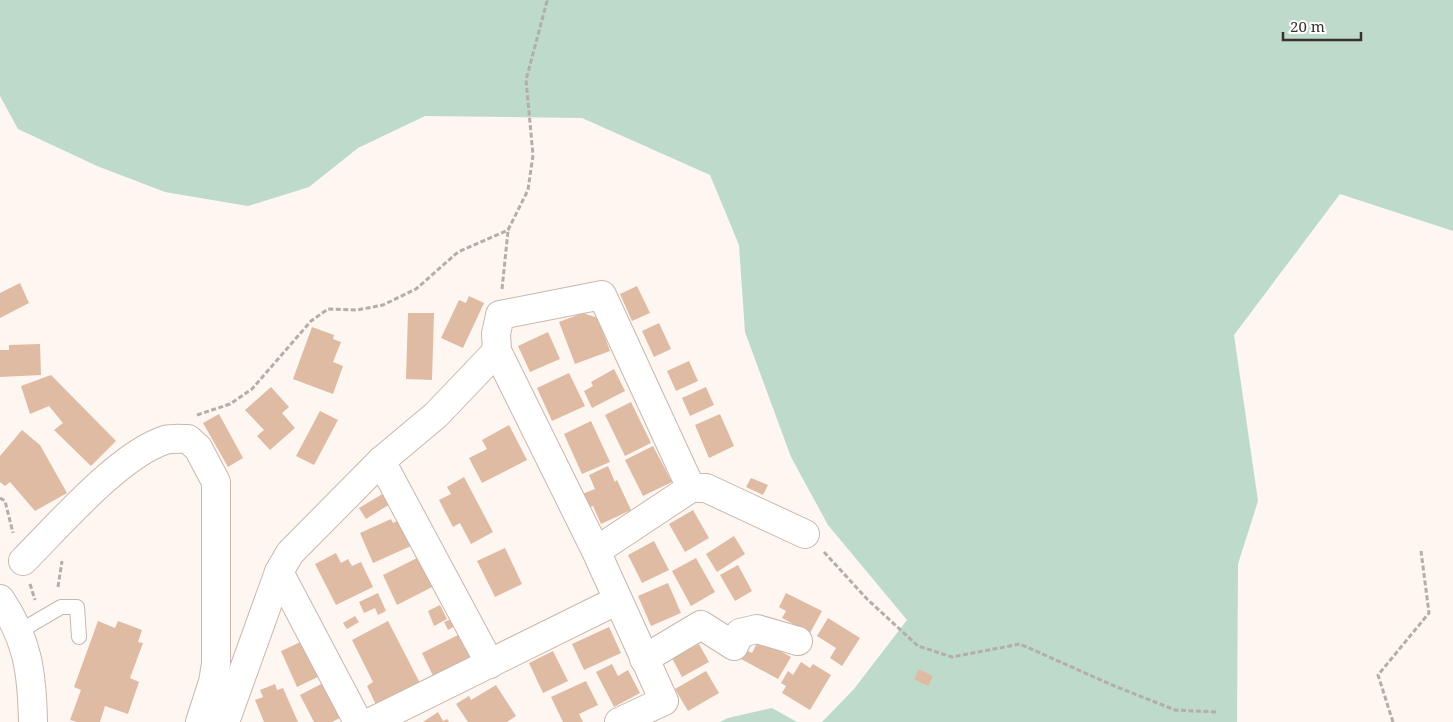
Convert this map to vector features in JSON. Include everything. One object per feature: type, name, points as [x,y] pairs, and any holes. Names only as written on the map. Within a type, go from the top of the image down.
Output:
[{"type":"street","points":[[619,722],[664,701],[596,551],[497,351],[496,334],[500,315],[602,295],[691,488]]},
{"type":"street","points":[[225,722],[279,572],[290,553],[381,462],[436,415],[497,351]]},
{"type":"street","points":[[23,562],[108,477],[138,453],[166,440],[188,439],[198,448],[216,482],[216,664],[213,682],[200,722]]},
{"type":"street","points":[[381,462],[490,664]]},
{"type":"street","points":[[596,551],[691,488],[706,488],[805,534]]},
{"type":"street","points":[[279,572],[358,722]]},
{"type":"street","points":[[0,599],[31,624],[33,722]]},
{"type":"street","points":[[371,722],[618,600]]},
{"type":"street","points":[[644,659],[701,625],[734,646],[740,634],[757,629],[798,641]]},
{"type":"lane","points":[[31,624],[61,607],[76,606],[79,637]]},
{"type":"path","points":[[500,315],[508,230],[528,190],[533,155],[526,80],[547,1],[545,0]]},
{"type":"path","points":[[195,415],[230,404],[252,389],[311,322],[328,308],[357,310],[383,306],[416,289],[458,252],[508,230]]},
{"type":"path","points":[[0,498],[5,501],[14,538],[23,562],[31,624]]},
{"type":"path","points":[[805,534],[867,599],[918,646],[952,657],[1020,644],[1112,685],[1175,710],[1217,712]]},
{"type":"path","points":[[1393,722],[1378,675],[1429,612],[1421,551]]},
{"type":"path","points":[[61,607],[57,581],[63,555]]},
{"type":"green space","points":[[0,0],[1453,0],[1453,231],[1340,194],[1234,335],[1258,501],[1238,564],[1237,722],[822,722],[854,689],[907,620],[828,525],[791,457],[745,332],[739,245],[710,175],[582,118],[425,116],[358,148],[309,187],[248,206],[165,192],[97,166],[18,129],[0,96]]},
{"type":"green space","points":[[772,708],[797,722],[720,722],[728,718]]},
{"type":"building","points":[[20,283],[29,303],[0,318],[0,293]]},
{"type":"building","points":[[637,286],[650,313],[632,321],[620,294]]},
{"type":"building","points":[[469,296],[484,303],[463,348],[441,338],[459,300],[466,303]]},
{"type":"building","points":[[408,313],[434,313],[432,380],[406,379]]},
{"type":"building","points":[[583,313],[598,318],[610,351],[575,364],[559,322]]},
{"type":"building","points":[[659,323],[671,349],[654,357],[642,331]]},
{"type":"building","points":[[312,327],[334,335],[333,339],[341,342],[333,362],[343,366],[333,394],[293,379]]},
{"type":"building","points":[[548,332],[560,359],[530,372],[518,346]]},
{"type":"building","points":[[40,344],[41,375],[0,377],[0,350],[9,350],[9,345]]},
{"type":"building","points":[[689,361],[698,381],[676,391],[667,371]]},
{"type":"building","points":[[614,369],[625,391],[592,408],[584,391],[593,386],[591,382]]},
{"type":"building","points":[[569,373],[585,406],[552,421],[537,388]]},
{"type":"building","points":[[51,375],[116,441],[91,466],[54,430],[63,423],[49,406],[30,414],[21,386]]},
{"type":"building","points":[[271,387],[289,407],[282,413],[295,428],[270,450],[257,436],[264,430],[245,410]]},
{"type":"building","points":[[706,387],[714,405],[690,416],[682,398]]},
{"type":"building","points":[[631,402],[651,443],[625,456],[605,415]]},
{"type":"building","points":[[320,411],[338,420],[314,465],[296,456]]},
{"type":"building","points":[[219,414],[243,458],[228,467],[203,423]]},
{"type":"building","points":[[720,414],[734,446],[709,458],[695,425]]},
{"type":"building","points":[[591,421],[610,462],[582,474],[564,434]]},
{"type":"building","points":[[509,425],[527,460],[482,483],[469,458],[487,449],[482,440]]},
{"type":"building","points":[[22,430],[40,445],[67,493],[35,511],[10,482],[5,486],[0,482],[0,456]]},
{"type":"building","points":[[653,446],[672,482],[643,496],[625,460]]},
{"type":"building","points":[[608,466],[631,510],[601,524],[593,506],[588,508],[582,494],[595,489],[589,475]]},
{"type":"building","points":[[464,477],[493,532],[471,544],[460,523],[453,527],[439,500],[451,494],[447,487]]},
{"type":"building","points":[[751,478],[768,485],[763,495],[746,487]]},
{"type":"building","points":[[384,493],[390,504],[366,519],[359,508]]},
{"type":"building","points":[[693,510],[709,538],[685,552],[669,524]]},
{"type":"building","points":[[391,519],[393,523],[399,520],[411,546],[373,563],[360,533]]},
{"type":"building","points":[[734,536],[745,554],[717,572],[706,554]]},
{"type":"building","points":[[654,541],[669,570],[642,583],[628,555]]},
{"type":"building","points":[[505,548],[522,584],[495,597],[477,561]]},
{"type":"building","points":[[336,553],[341,563],[348,559],[352,566],[361,562],[373,587],[336,605],[315,564]]},
{"type":"building","points":[[419,557],[434,586],[397,605],[383,575]]},
{"type":"building","points":[[696,558],[715,592],[691,606],[672,571]]},
{"type":"building","points":[[738,565],[752,591],[735,601],[720,575]]},
{"type":"building","points":[[668,583],[681,613],[651,626],[638,596]]},
{"type":"building","points":[[378,593],[386,611],[378,615],[375,608],[364,613],[359,602]]},
{"type":"building","points":[[786,593],[822,611],[810,633],[782,618],[786,611],[779,607]]},
{"type":"building","points":[[440,605],[447,619],[434,626],[428,611]]},
{"type":"building","points":[[355,616],[359,622],[347,629],[343,623]]},
{"type":"building","points":[[828,618],[860,638],[842,666],[830,658],[836,648],[817,636]]},
{"type":"building","points":[[451,619],[455,626],[448,630],[444,622]]},
{"type":"building","points":[[98,621],[115,628],[118,621],[142,630],[138,642],[143,643],[130,678],[139,682],[128,714],[105,706],[100,722],[77,722],[70,720],[81,690],[74,687]]},
{"type":"building","points":[[388,621],[422,687],[378,709],[367,686],[373,682],[352,640]]},
{"type":"building","points":[[609,627],[621,653],[584,670],[572,644]]},
{"type":"building","points":[[458,635],[464,647],[467,646],[475,661],[435,680],[422,653]]},
{"type":"building","points":[[759,639],[791,657],[778,679],[741,659],[746,650],[752,653]]},
{"type":"building","points":[[305,640],[322,675],[297,687],[281,651]]},
{"type":"building","points":[[699,644],[709,662],[682,677],[672,658]]},
{"type":"building","points":[[553,651],[568,681],[543,693],[529,663]]},
{"type":"building","points":[[801,662],[810,668],[813,664],[831,675],[810,710],[782,693],[786,686],[781,683],[788,671],[793,675]]},
{"type":"building","points":[[612,664],[618,676],[628,670],[640,693],[614,707],[596,672]]},
{"type":"building","points":[[919,669],[933,676],[928,686],[914,679]]},
{"type":"building","points":[[706,671],[719,693],[688,711],[675,689]]},
{"type":"building","points":[[586,681],[598,705],[579,714],[583,722],[563,722],[551,697]]},
{"type":"building","points":[[325,682],[342,717],[332,722],[314,722],[300,695]]},
{"type":"building","points":[[275,684],[277,690],[283,688],[298,722],[264,722],[255,700],[263,697],[260,690]]},
{"type":"building","points":[[496,685],[516,716],[507,722],[468,722],[456,704],[469,696],[471,700]]},
{"type":"building","points":[[438,712],[443,721],[447,719],[449,722],[423,722]]}]
